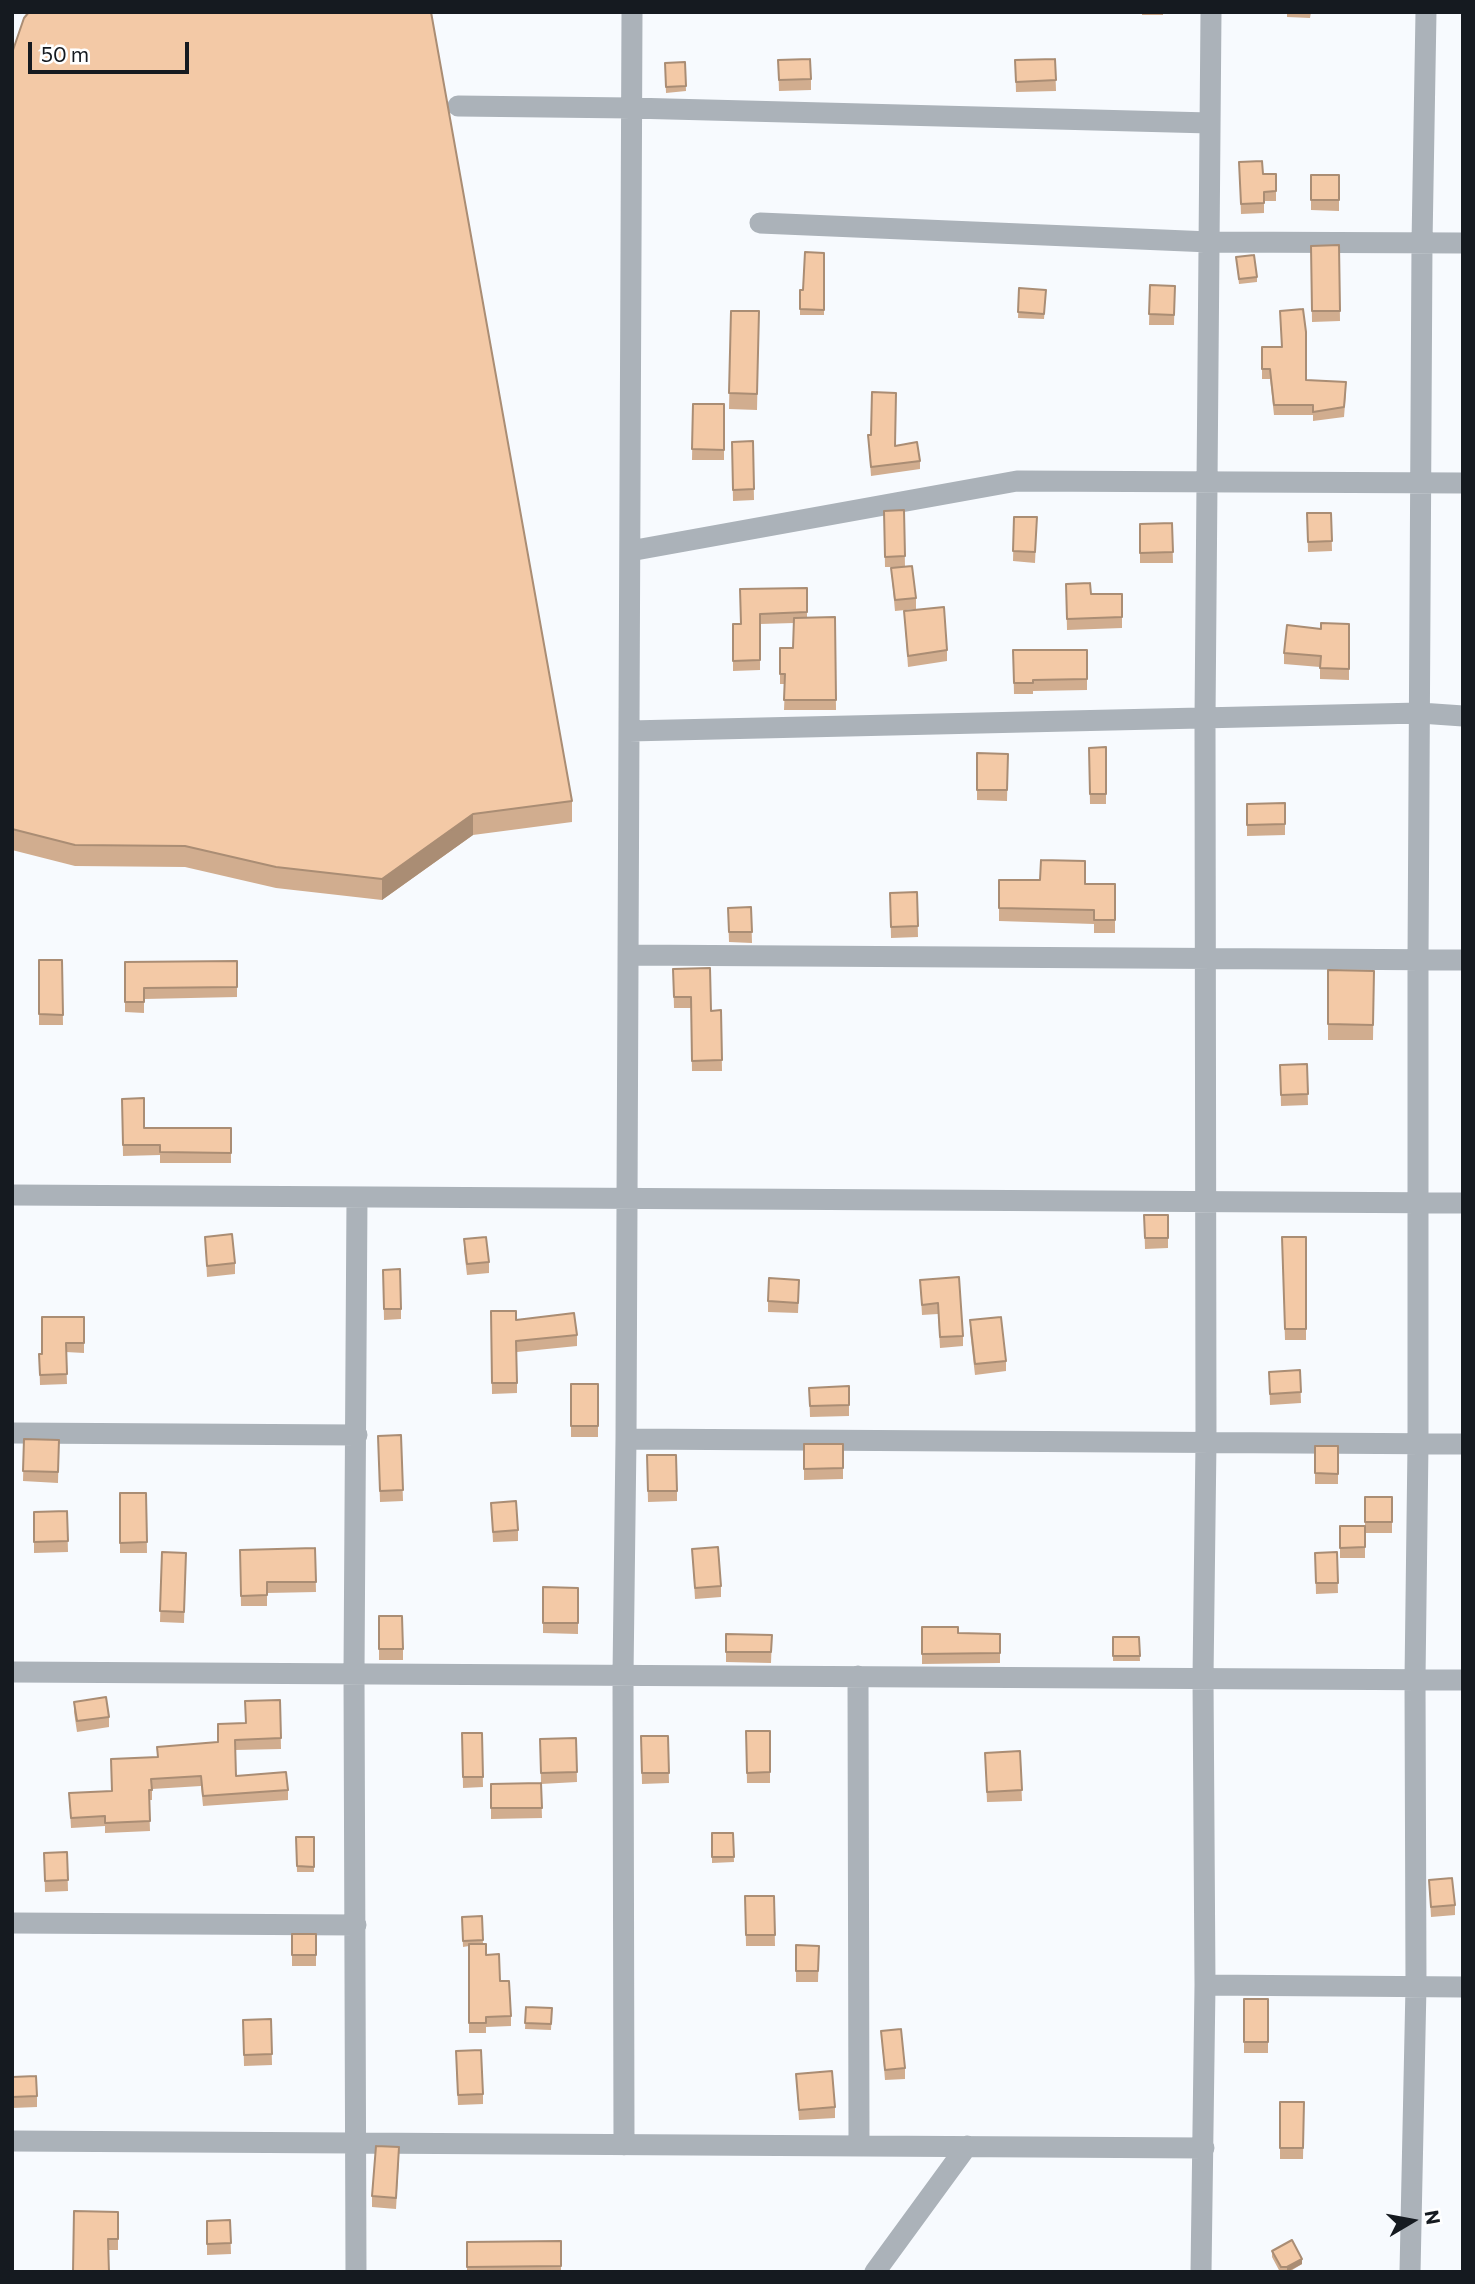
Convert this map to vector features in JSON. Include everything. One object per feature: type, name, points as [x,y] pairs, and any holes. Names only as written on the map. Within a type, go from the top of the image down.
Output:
[{"type":"street","points":[[624,2144],[623,1675],[632,12]]},
{"type":"street","points":[[1200,2272],[1205,1985],[1205,718],[1211,12]]},
{"type":"street","points":[[1410,2272],[1416,1986],[1418,960],[1426,12]]},
{"type":"street","points":[[458,106],[1210,123]]},
{"type":"street","points":[[760,223],[1210,242],[1463,243]]},
{"type":"street","points":[[630,551],[1017,481],[1463,483]]},
{"type":"street","points":[[629,731],[1420,713],[1463,716]]},
{"type":"street","points":[[628,955],[1463,960]]},
{"type":"street","points":[[12,1195],[1463,1203]]},
{"type":"street","points":[[356,2272],[354,1673],[357,1197]]},
{"type":"street","points":[[12,1433],[357,1435]]},
{"type":"street","points":[[626,1439],[1463,1444]]},
{"type":"street","points":[[12,1672],[1463,1680]]},
{"type":"street","points":[[858,1676],[859,2146]]},
{"type":"street","points":[[12,1923],[356,1925]]},
{"type":"street","points":[[1205,1985],[1463,1987]]},
{"type":"street","points":[[12,2141],[1204,2148]]},
{"type":"street","points":[[875,2272],[967,2146]]},
{"type":"building","points":[[29,12],[431,12],[572,801],[473,814],[382,879],[276,867],[185,846],[75,845],[12,829],[12,53],[24,18]]},
{"type":"building","points":[[810,59],[811,79],[779,80],[778,60]]},
{"type":"building","points":[[1055,59],[1056,80],[1016,82],[1015,60]]},
{"type":"building","points":[[685,62],[686,86],[666,87],[665,63]]},
{"type":"building","points":[[1262,161],[1263,174],[1276,174],[1276,191],[1264,192],[1264,203],[1241,204],[1239,162]]},
{"type":"building","points":[[1311,175],[1339,175],[1339,200],[1311,200]]},
{"type":"building","points":[[1339,245],[1340,311],[1312,311],[1311,246]]},
{"type":"building","points":[[805,252],[824,253],[824,310],[800,309]]},
{"type":"building","points":[[1254,255],[1257,277],[1239,279],[1236,257]]},
{"type":"building","points":[[1150,285],[1175,286],[1174,315],[1149,314]]},
{"type":"building","points":[[1019,288],[1046,290],[1044,314],[1018,312]]},
{"type":"building","points":[[1303,309],[1306,380],[1346,382],[1344,407],[1313,412],[1313,405],[1274,405],[1270,369],[1262,369],[1262,347],[1282,347],[1280,311]]},
{"type":"building","points":[[731,311],[759,311],[757,394],[729,393]]},
{"type":"building","points":[[872,392],[896,393],[895,446],[917,442],[920,461],[871,467],[868,435],[871,435]]},
{"type":"building","points":[[693,404],[724,404],[724,450],[692,449]]},
{"type":"building","points":[[753,441],[754,489],[733,490],[732,442]]},
{"type":"building","points":[[904,510],[905,556],[885,557],[884,511]]},
{"type":"building","points":[[1307,513],[1331,513],[1332,541],[1308,542]]},
{"type":"building","points":[[1014,517],[1037,517],[1035,552],[1013,551]]},
{"type":"building","points":[[1172,523],[1173,552],[1140,553],[1140,524]]},
{"type":"building","points":[[912,566],[916,598],[895,600],[891,568]]},
{"type":"building","points":[[1090,583],[1091,594],[1122,594],[1122,617],[1067,619],[1066,584]]},
{"type":"building","points":[[807,588],[807,612],[760,614],[760,660],[733,661],[733,624],[741,624],[740,589]]},
{"type":"building","points":[[944,607],[947,650],[908,656],[904,611]]},
{"type":"building","points":[[835,617],[836,700],[784,700],[785,674],[780,674],[780,648],[793,648],[794,618]]},
{"type":"building","points":[[1321,623],[1349,624],[1349,669],[1320,668],[1321,656],[1284,653],[1287,625],[1321,629]]},
{"type":"building","points":[[1013,650],[1087,650],[1087,679],[1014,683]]},
{"type":"building","points":[[1106,747],[1106,794],[1090,794],[1089,748]]},
{"type":"building","points":[[977,753],[1008,754],[1007,790],[977,790]]},
{"type":"building","points":[[1285,803],[1285,824],[1247,825],[1247,804]]},
{"type":"building","points":[[1041,860],[1085,861],[1085,884],[1115,884],[1115,920],[1094,920],[1094,910],[999,908],[999,880],[1040,880]]},
{"type":"building","points":[[917,892],[918,926],[891,927],[890,893]]},
{"type":"building","points":[[751,907],[752,932],[729,932],[728,908]]},
{"type":"building","points":[[39,960],[62,960],[63,1015],[39,1014]]},
{"type":"building","points":[[237,961],[237,987],[144,988],[144,1002],[125,1002],[125,962]]},
{"type":"building","points":[[710,968],[711,1011],[721,1010],[722,1060],[692,1061],[691,997],[674,997],[673,969]]},
{"type":"building","points":[[1328,970],[1374,971],[1373,1025],[1328,1024]]},
{"type":"building","points":[[1307,1064],[1308,1094],[1281,1095],[1280,1065]]},
{"type":"building","points":[[144,1098],[144,1128],[231,1128],[231,1153],[160,1152],[160,1145],[123,1145],[122,1099]]},
{"type":"building","points":[[1144,1215],[1168,1215],[1168,1238],[1145,1238]]},
{"type":"building","points":[[232,1234],[235,1263],[207,1266],[205,1237]]},
{"type":"building","points":[[486,1237],[489,1262],[467,1264],[464,1239]]},
{"type":"building","points":[[1282,1237],[1306,1237],[1306,1329],[1285,1329]]},
{"type":"building","points":[[400,1269],[401,1309],[384,1309],[383,1270]]},
{"type":"building","points":[[959,1277],[963,1336],[940,1337],[938,1303],[922,1305],[920,1280]]},
{"type":"building","points":[[769,1278],[799,1280],[798,1303],[768,1301]]},
{"type":"building","points":[[491,1311],[516,1311],[516,1320],[574,1313],[577,1335],[516,1341],[517,1383],[492,1383]]},
{"type":"building","points":[[42,1317],[84,1317],[84,1343],[66,1343],[67,1374],[40,1375]]},
{"type":"building","points":[[1001,1317],[1006,1361],[975,1364],[970,1320]]},
{"type":"building","points":[[1300,1370],[1301,1392],[1270,1394],[1269,1372]]},
{"type":"building","points":[[571,1384],[598,1384],[598,1426],[571,1426]]},
{"type":"building","points":[[849,1386],[849,1405],[810,1406],[809,1388]]},
{"type":"building","points":[[401,1435],[403,1490],[380,1491],[378,1436]]},
{"type":"building","points":[[24,1439],[59,1440],[58,1472],[23,1471]]},
{"type":"building","points":[[804,1444],[843,1444],[843,1468],[804,1469]]},
{"type":"building","points":[[1315,1446],[1338,1446],[1338,1474],[1315,1473]]},
{"type":"building","points":[[647,1455],[676,1455],[677,1491],[648,1491]]},
{"type":"building","points":[[120,1493],[146,1493],[147,1542],[120,1543]]},
{"type":"building","points":[[1365,1497],[1392,1497],[1392,1522],[1365,1522]]},
{"type":"building","points":[[516,1501],[518,1530],[493,1532],[491,1503]]},
{"type":"building","points":[[67,1511],[68,1541],[34,1542],[34,1512]]},
{"type":"building","points":[[1340,1526],[1365,1526],[1365,1547],[1340,1548]]},
{"type":"building","points":[[718,1547],[721,1586],[695,1588],[692,1549]]},
{"type":"building","points":[[315,1548],[316,1582],[267,1582],[267,1595],[241,1596],[240,1550]]},
{"type":"building","points":[[162,1552],[186,1553],[184,1612],[160,1611]]},
{"type":"building","points":[[1337,1552],[1338,1583],[1316,1583],[1315,1553]]},
{"type":"building","points":[[543,1587],[578,1588],[578,1623],[543,1623]]},
{"type":"building","points":[[379,1616],[402,1616],[403,1649],[379,1649]]},
{"type":"building","points":[[922,1627],[958,1627],[958,1633],[1000,1634],[1000,1653],[922,1654]]},
{"type":"building","points":[[726,1634],[772,1635],[771,1652],[726,1652]]},
{"type":"building","points":[[1113,1637],[1139,1637],[1140,1656],[1113,1656]]},
{"type":"building","points":[[106,1697],[109,1717],[77,1721],[74,1702]]},
{"type":"building","points":[[280,1700],[281,1738],[235,1740],[236,1776],[286,1772],[288,1790],[203,1796],[201,1776],[151,1779],[150,1821],[105,1823],[105,1816],[71,1818],[69,1793],[112,1791],[111,1759],[158,1757],[157,1747],[218,1742],[218,1724],[246,1723],[245,1701]]},
{"type":"building","points":[[746,1731],[770,1731],[770,1772],[747,1773]]},
{"type":"building","points":[[462,1733],[482,1733],[483,1777],[463,1777]]},
{"type":"building","points":[[641,1736],[668,1736],[669,1773],[642,1773]]},
{"type":"building","points":[[576,1738],[577,1772],[541,1773],[540,1739]]},
{"type":"building","points":[[1020,1751],[1022,1790],[987,1792],[985,1753]]},
{"type":"building","points":[[541,1783],[542,1808],[491,1808],[491,1784]]},
{"type":"building","points":[[712,1833],[733,1833],[734,1857],[712,1857]]},
{"type":"building","points":[[296,1837],[314,1837],[314,1867],[297,1866]]},
{"type":"building","points":[[67,1852],[68,1880],[45,1881],[44,1853]]},
{"type":"building","points":[[1452,1878],[1455,1905],[1431,1907],[1429,1880]]},
{"type":"building","points":[[745,1896],[774,1896],[775,1935],[746,1935]]},
{"type":"building","points":[[482,1916],[483,1940],[463,1941],[462,1917]]},
{"type":"building","points":[[292,1934],[316,1934],[316,1955],[292,1955]]},
{"type":"building","points":[[469,1944],[486,1944],[486,1955],[499,1954],[500,1981],[509,1981],[511,2016],[486,2017],[486,2023],[469,2023]]},
{"type":"building","points":[[796,1945],[819,1946],[818,1971],[796,1971]]},
{"type":"building","points":[[1244,1999],[1268,1999],[1268,2042],[1244,2042]]},
{"type":"building","points":[[526,2007],[552,2008],[551,2024],[525,2023]]},
{"type":"building","points":[[271,2019],[272,2054],[244,2055],[243,2020]]},
{"type":"building","points":[[901,2029],[905,2068],[885,2070],[881,2031]]},
{"type":"building","points":[[481,2050],[483,2094],[458,2095],[456,2051]]},
{"type":"building","points":[[832,2071],[835,2107],[799,2110],[796,2074]]},
{"type":"building","points":[[36,2076],[37,2096],[12,2097],[12,2077]]},
{"type":"building","points":[[1280,2102],[1304,2102],[1303,2148],[1280,2148]]},
{"type":"building","points":[[376,2146],[399,2147],[396,2198],[372,2196]]},
{"type":"building","points":[[74,2211],[118,2212],[118,2239],[108,2239],[109,2272],[73,2272]]},
{"type":"building","points":[[230,2220],[231,2243],[207,2244],[207,2221]]},
{"type":"building","points":[[1292,2240],[1302,2259],[1287,2267],[1281,2267],[1272,2251]]},
{"type":"building","points":[[561,2241],[561,2266],[467,2267],[467,2242]]}]
